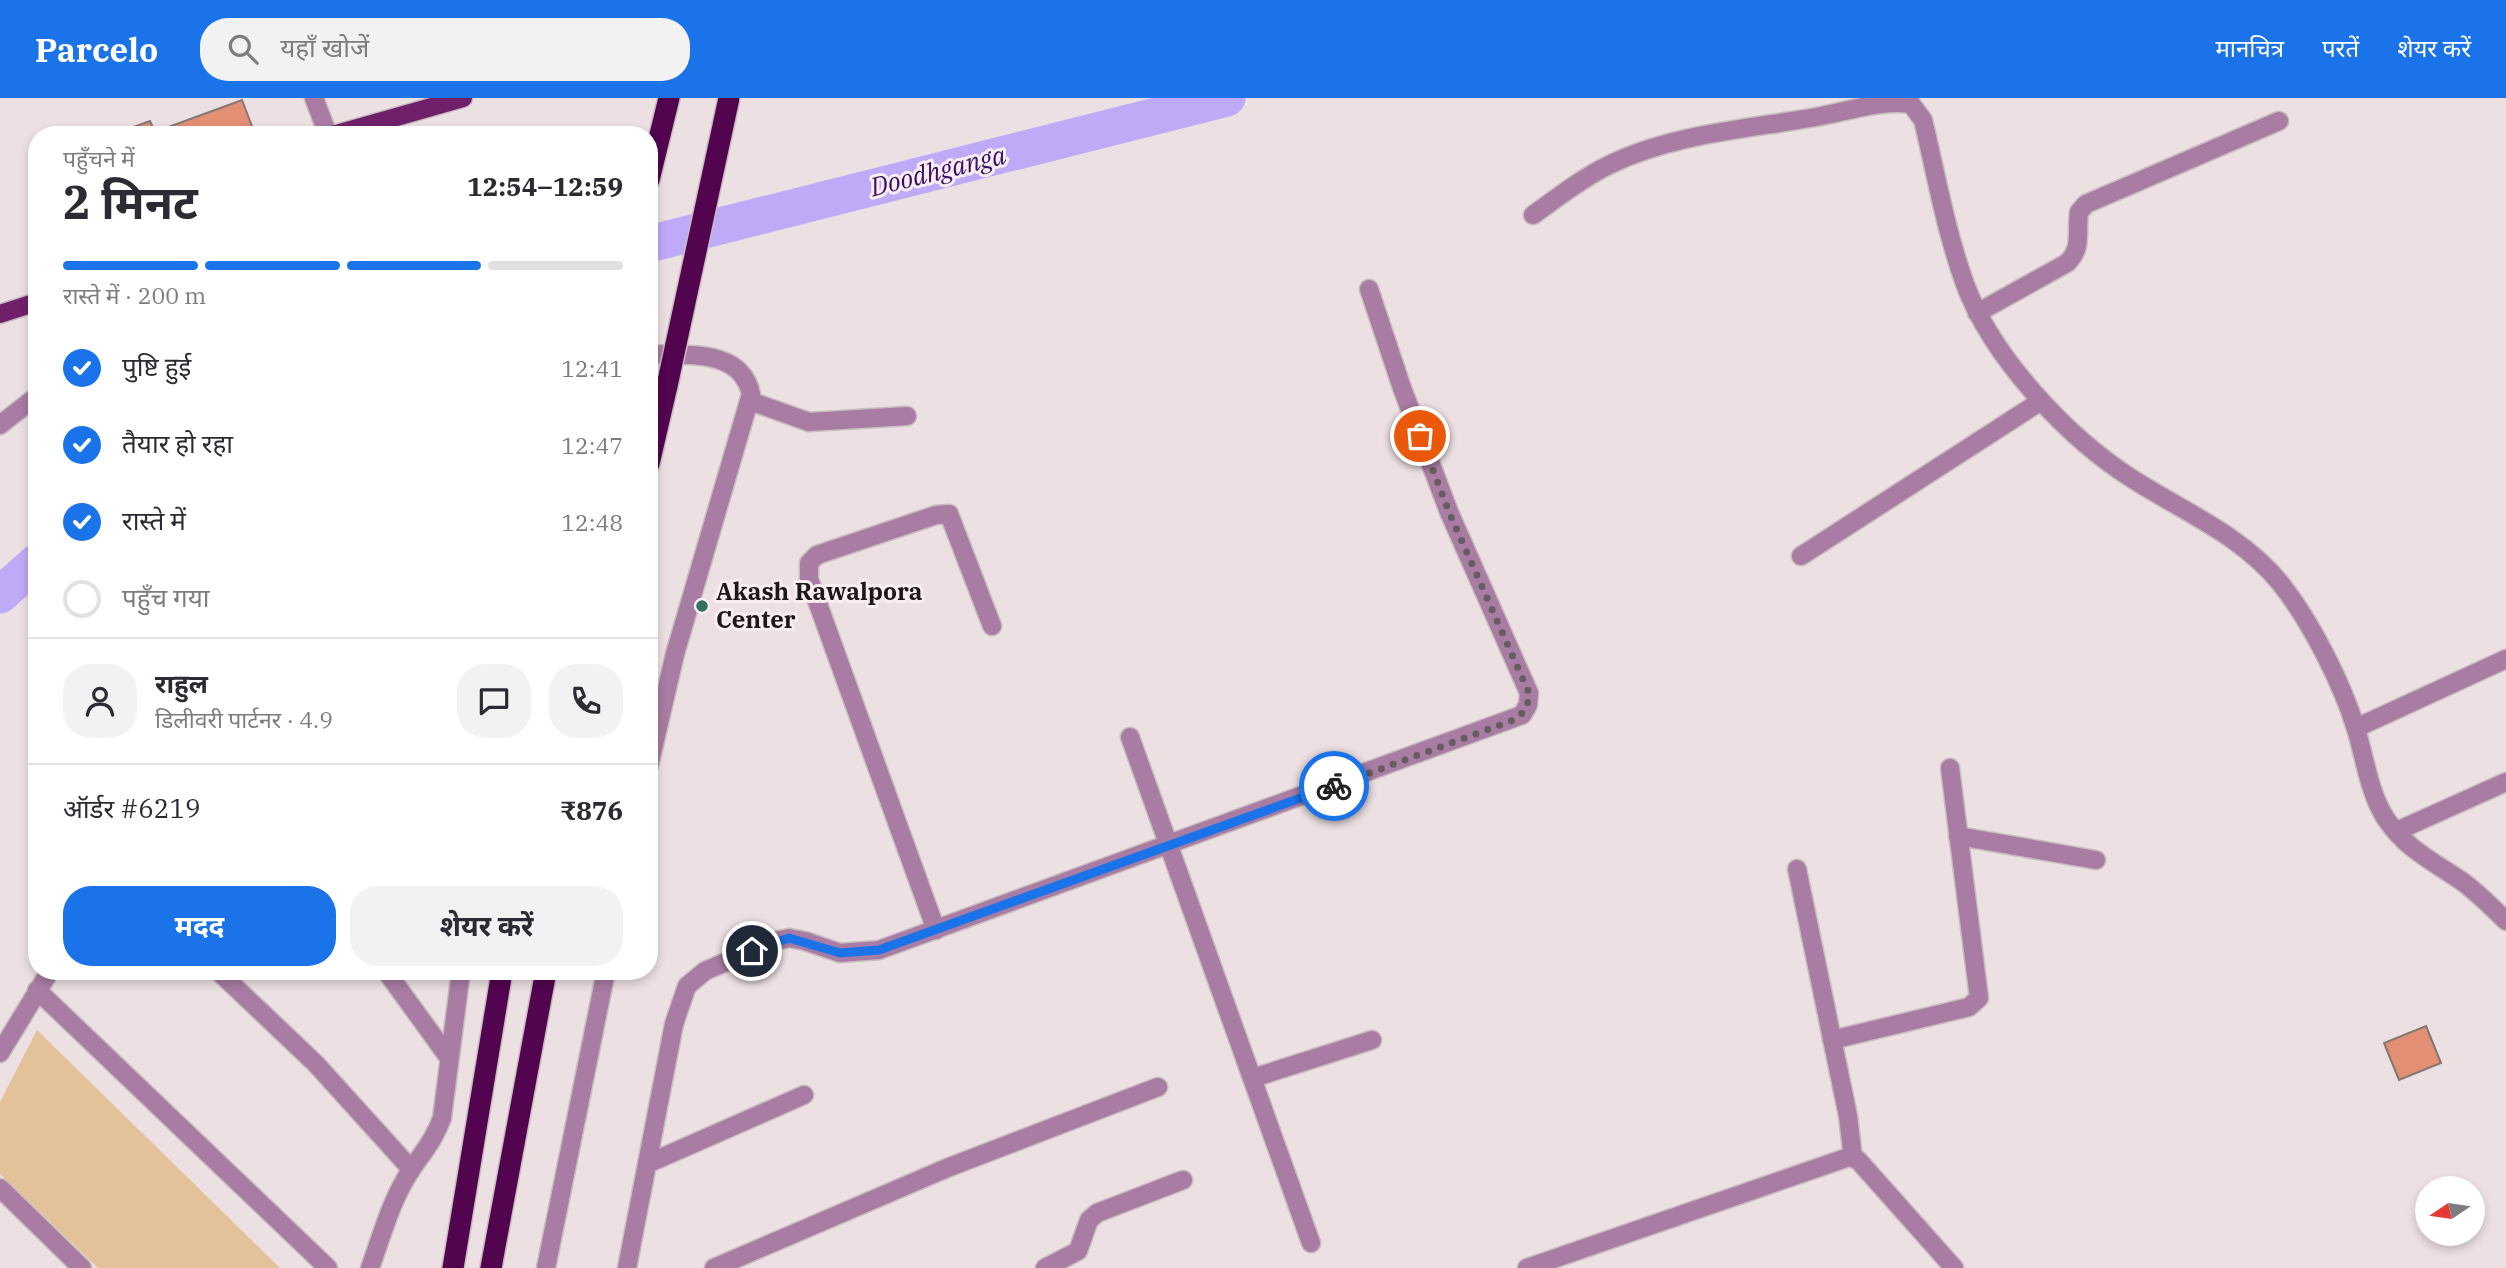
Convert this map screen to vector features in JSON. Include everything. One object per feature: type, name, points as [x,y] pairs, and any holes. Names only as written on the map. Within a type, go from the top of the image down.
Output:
[{"type":"highway","points":[[658,143],[669,98]]},
{"type":"highway","points":[[658,425],[729,98]]},
{"type":"highway","points":[[453,1268],[501,980]]},
{"type":"highway","points":[[491,1268],[544,980]]},
{"type":"main road","points":[[363,126],[463,98]]},
{"type":"main road","points":[[0,314],[28,305]]},
{"type":"street","points":[[314,98],[327,126]]},
{"type":"street","points":[[1532,215],[1588,177],[1642,151],[1684,140],[1905,100],[1911,104],[1923,120],[1955,252],[1977,313],[2040,401],[2071,433],[2101,457],[2219,530],[2264,566],[2282,586],[2341,687],[2374,792],[2386,819],[2410,848],[2482,897],[2506,920]]},
{"type":"street","points":[[1977,313],[2067,263],[2078,247],[2079,212],[2086,204],[2279,121]]},
{"type":"street","points":[[626,1268],[680,1003],[687,986],[705,971],[775,941],[789,938],[840,953],[858,954],[879,950],[1522,715],[1528,705],[1529,693],[1449,512],[1402,388],[1369,289]]},
{"type":"street","points":[[658,355],[718,358],[734,365],[749,383],[750,401],[675,653],[658,727]]},
{"type":"street","points":[[750,401],[809,422],[907,416]]},
{"type":"street","points":[[1801,556],[2040,401]]},
{"type":"street","points":[[0,425],[28,403]]},
{"type":"street","points":[[936,930],[809,579],[809,562],[817,555],[936,515],[949,514],[992,626]]},
{"type":"street","points":[[2356,728],[2506,659]]},
{"type":"street","points":[[1130,737],[1311,1243]]},
{"type":"street","points":[[1832,1041],[1969,1007],[1979,999],[1950,768]]},
{"type":"street","points":[[2397,831],[2506,782]]},
{"type":"street","points":[[1958,836],[2096,860]]},
{"type":"street","points":[[1797,869],[1853,1158],[1954,1268]]},
{"type":"street","points":[[0,1054],[44,980]]},
{"type":"street","points":[[227,980],[316,1064],[411,1170]]},
{"type":"street","points":[[393,980],[449,1058]]},
{"type":"street","points":[[370,1268],[394,1202],[411,1170],[431,1144],[442,1118],[460,980]]},
{"type":"street","points":[[546,1268],[604,980]]},
{"type":"street","points":[[37,990],[328,1268]]},
{"type":"street","points":[[1253,1078],[1372,1040]]},
{"type":"street","points":[[715,1268],[947,1168],[1158,1087]]},
{"type":"street","points":[[647,1164],[804,1095]]},
{"type":"street","points":[[1527,1268],[1837,1159],[1853,1158]]},
{"type":"street","points":[[1045,1268],[1078,1251],[1089,1220],[1097,1213],[1184,1180]]},
{"type":"street","points":[[0,1188],[82,1268]]},
{"type":"shaded area","points":[[37,1030],[280,1268],[98,1268],[0,1174],[0,1102]]},
{"type":"building","points":[[242,100],[252,126],[171,126]]},
{"type":"building","points":[[150,121],[152,126],[136,126]]},
{"type":"building","points":[[2426,1026],[2441,1063],[2399,1080],[2384,1043]]},
{"type":"waterway","name":"Doodhganga","points":[[658,242],[1227,98]]},
{"type":"waterway","name":"Doodhganga","points":[[0,595],[28,570]]},
{"type":"way so far","points":[[1334,786],[1511,721],[1522,715],[1528,705],[1529,693],[1449,512],[1420,436]]},
{"type":"place","name":"Akash Rawalpora Center","points":[[702,606]]},
{"type":"route","points":[[752,951],[789,938],[840,953],[858,954],[879,950],[1334,786]]}]
